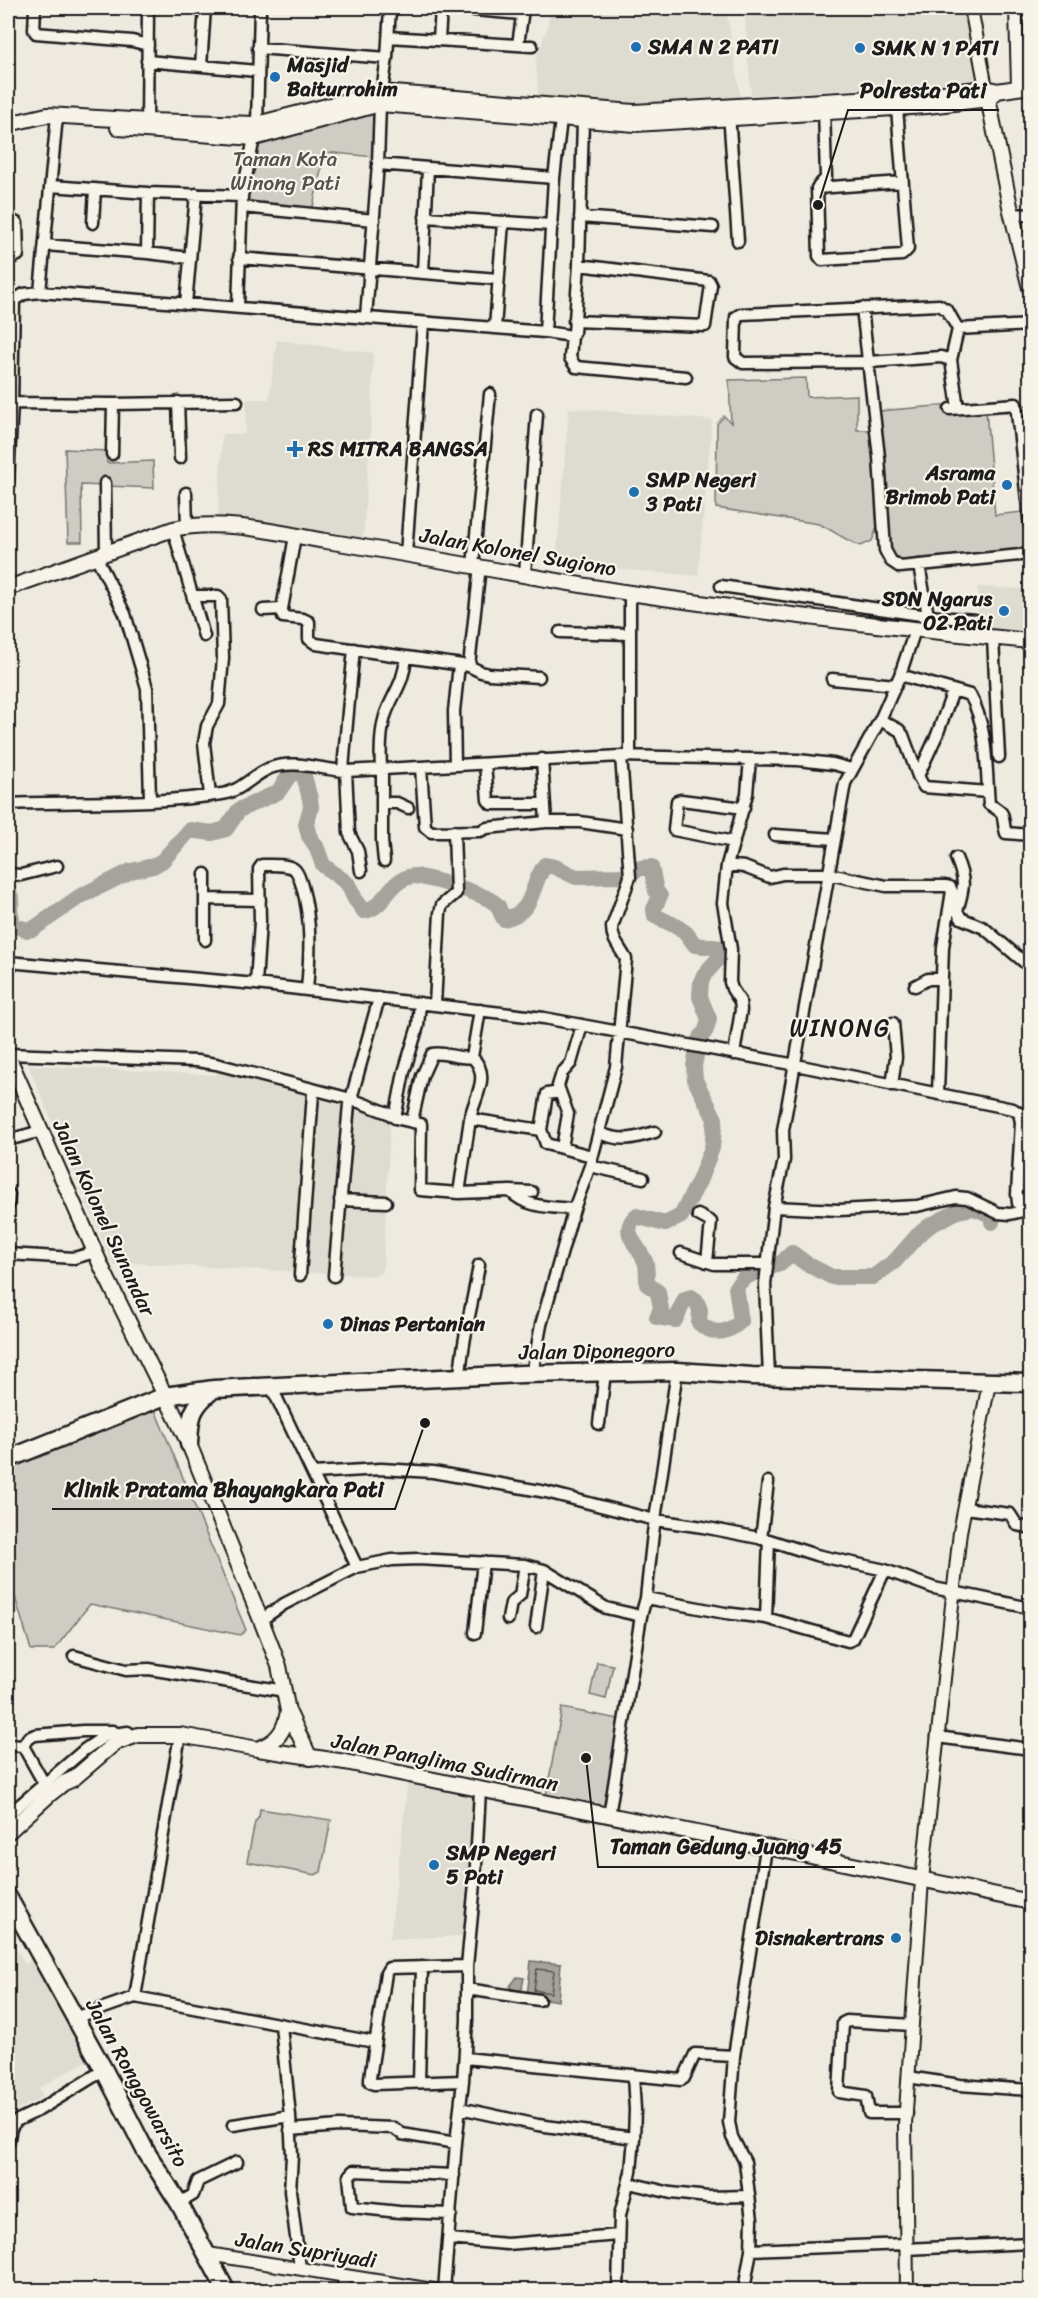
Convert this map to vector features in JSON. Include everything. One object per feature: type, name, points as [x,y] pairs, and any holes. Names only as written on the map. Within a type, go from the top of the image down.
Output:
[{"type":"main road","points":[[562,112],[583,121],[863,104],[895,105],[1024,87]]},
{"type":"main road","points":[[991,92],[1012,214],[1027,260],[1030,288]]},
{"type":"main road","points":[[8,124],[31,118],[56,119],[254,138],[381,98]]},
{"type":"main road","points":[[147,126],[257,124],[381,98],[635,118]]},
{"type":"main road","points":[[8,132],[56,119]]},
{"type":"main road","name":"Jalan Kolonel Sugiono","points":[[8,588],[180,528],[221,526],[476,565],[630,593],[931,632],[1030,641]]},
{"type":"main road","name":"Jalan Kolonel Sunandar","points":[[8,1055],[95,1252],[189,1444],[279,1666],[288,1711]]},
{"type":"main road","name":"Jalan Diponegoro","points":[[8,1459],[165,1396],[214,1389],[532,1374],[677,1371],[770,1377],[1030,1383]]},
{"type":"main road","points":[[189,1444],[193,1409],[214,1389]]},
{"type":"main road","points":[[258,1749],[270,1745],[279,1736],[286,1725],[288,1711]]},
{"type":"main road","points":[[288,1711],[310,1758]]},
{"type":"main road","points":[[64,1783],[68,1775],[118,1735],[156,1729],[170,1730],[180,1735]]},
{"type":"main road","points":[[8,1832],[47,1788],[73,1779],[121,1740],[138,1735],[180,1735]]},
{"type":"main road","name":"Jalan Panglima Sudirman","points":[[180,1735],[345,1762],[1030,1902]]},
{"type":"main road","name":"Jalan Ronggowarsito","points":[[8,1897],[104,2070],[145,2150],[179,2203],[226,2290]]},
{"type":"street","points":[[35,8],[34,30],[36,33],[132,41],[148,45]]},
{"type":"street","points":[[147,126],[148,8]]},
{"type":"street","points":[[201,66],[205,8]]},
{"type":"street","points":[[238,307],[242,196],[257,124],[260,8]]},
{"type":"street","points":[[366,317],[381,98],[387,58],[390,8]]},
{"type":"street","points":[[439,40],[441,8]]},
{"type":"street","points":[[452,8],[522,11],[518,45]]},
{"type":"street","points":[[972,8],[991,92]]},
{"type":"street","points":[[1016,8],[1024,87]]},
{"type":"street","points":[[389,37],[532,46]]},
{"type":"street","points":[[258,48],[387,58]]},
{"type":"street","points":[[147,61],[257,71]]},
{"type":"street","points":[[824,107],[826,178],[817,188],[819,256],[822,260],[902,255],[908,249],[895,105]]},
{"type":"street","points":[[546,332],[554,178],[562,112]]},
{"type":"street","points":[[729,112],[738,241]]},
{"type":"street","points":[[40,292],[56,119]]},
{"type":"street","points":[[583,121],[579,265],[570,358],[576,366],[686,377]]},
{"type":"street","points":[[378,164],[554,178]]},
{"type":"street","points":[[423,272],[428,168]]},
{"type":"street","points":[[817,188],[902,182]]},
{"type":"street","points":[[51,186],[148,193],[242,196]]},
{"type":"street","points":[[93,223],[95,189]]},
{"type":"street","points":[[147,253],[148,193]]},
{"type":"street","points":[[186,304],[196,194]]},
{"type":"street","points":[[242,207],[374,220]]},
{"type":"street","points":[[1012,214],[1030,215]]},
{"type":"street","points":[[425,217],[552,225]]},
{"type":"street","points":[[580,217],[713,227]]},
{"type":"street","points":[[8,219],[17,223],[18,247],[16,256],[8,257]]},
{"type":"street","points":[[495,328],[503,222]]},
{"type":"street","points":[[45,245],[190,258]]},
{"type":"street","points":[[239,258],[498,279]]},
{"type":"street","points":[[574,321],[701,327],[706,324],[711,285],[709,281],[579,265]]},
{"type":"street","points":[[8,480],[11,300],[24,294],[40,292],[238,307],[572,336]]},
{"type":"street","points":[[951,360],[941,357],[870,362],[743,363],[735,357],[737,315],[939,304],[947,310],[958,328],[951,360],[954,409],[1016,404],[1030,526]]},
{"type":"street","points":[[862,308],[870,362],[884,501],[885,550],[891,561],[900,567],[1030,554]]},
{"type":"street","points":[[406,554],[423,323]]},
{"type":"street","points":[[958,328],[1030,325]]},
{"type":"street","points":[[455,765],[454,718],[464,666],[476,565],[490,394]]},
{"type":"street","points":[[178,402],[180,458]]},
{"type":"street","points":[[10,403],[237,402]]},
{"type":"street","points":[[112,454],[113,404]]},
{"type":"street","points":[[525,574],[537,414]]},
{"type":"street","points":[[105,483],[101,554],[124,614],[147,688],[150,800]]},
{"type":"street","points":[[186,492],[180,528],[204,636]]},
{"type":"street","points":[[294,536],[282,609],[283,617],[303,619],[309,622],[309,639],[316,644],[464,666],[489,674],[539,677]]},
{"type":"street","points":[[919,565],[931,632]]},
{"type":"street","points":[[721,586],[928,616],[975,620]]},
{"type":"street","points":[[532,1374],[541,1325],[574,1209],[591,1161],[616,1067],[626,959],[612,936],[612,927],[630,874],[625,756],[630,593]]},
{"type":"street","points":[[194,596],[218,596],[221,599],[223,610],[223,666],[219,704],[207,726],[204,743],[210,795]]},
{"type":"street","points":[[263,610],[282,609]]},
{"type":"street","points":[[770,1377],[766,1264],[774,1207],[784,1160],[783,1130],[845,783],[880,720],[898,680],[915,630]]},
{"type":"street","points":[[560,632],[629,634]]},
{"type":"street","points":[[993,638],[999,757]]},
{"type":"street","points":[[354,649],[348,694],[350,706],[344,771],[349,833],[358,851],[361,871]]},
{"type":"street","points":[[384,861],[380,747],[386,715],[404,677],[406,657]]},
{"type":"street","points":[[832,679],[898,680],[968,694],[974,703],[983,735],[989,804],[1001,810],[1006,834],[1030,835]]},
{"type":"street","points":[[918,776],[937,735],[952,691]]},
{"type":"street","points":[[880,720],[899,730],[903,735],[924,787],[988,792]]},
{"type":"street","points":[[8,804],[150,800],[210,795],[230,792],[256,775],[283,764],[299,764],[332,771],[344,771],[625,756],[798,760],[851,769]]},
{"type":"street","points":[[542,759],[546,822]]},
{"type":"street","points":[[734,1054],[741,1010],[740,1001],[730,982],[731,949],[723,903],[727,866],[747,794],[750,759]]},
{"type":"street","points":[[485,764],[488,800],[491,804],[545,804]]},
{"type":"street","points":[[421,768],[425,827],[431,832],[480,831],[487,828],[546,822],[580,822],[627,829]]},
{"type":"street","points":[[734,842],[674,830],[677,801],[744,808]]},
{"type":"street","points":[[382,802],[398,803],[408,808]]},
{"type":"street","points":[[502,805],[504,826]]},
{"type":"street","points":[[435,1004],[440,914],[442,905],[455,894],[456,887],[454,831]]},
{"type":"street","points":[[775,834],[835,839]]},
{"type":"street","points":[[956,858],[963,874],[964,886],[957,911],[961,918],[984,928],[1030,967]]},
{"type":"street","points":[[8,874],[21,875],[57,866]]},
{"type":"street","points":[[256,984],[260,866],[292,868],[297,872],[307,902],[310,923],[307,990]]},
{"type":"street","points":[[727,866],[744,867],[770,877],[783,874],[829,874],[886,886],[950,887],[952,895],[944,931],[938,1094]]},
{"type":"street","points":[[205,874],[205,940]]},
{"type":"street","points":[[206,898],[260,900]]},
{"type":"street","points":[[8,962],[256,984],[480,1010],[582,1025],[1013,1109],[1019,1113],[1021,1122],[1018,1203],[1027,1211]]},
{"type":"street","points":[[915,986],[928,979],[942,979]]},
{"type":"street","points":[[334,1276],[350,1102],[379,998]]},
{"type":"street","points":[[395,1118],[404,1072],[418,1026],[420,1003]]},
{"type":"street","points":[[472,1057],[480,1010]]},
{"type":"street","points":[[892,1023],[897,1057],[892,1085]]},
{"type":"street","points":[[562,1148],[568,1114],[560,1092],[560,1080],[572,1063],[582,1025]]},
{"type":"street","points":[[412,1121],[422,1076],[432,1054],[438,1053],[459,1059],[472,1057]]},
{"type":"street","points":[[8,1055],[197,1061],[249,1071],[388,1113],[395,1118],[420,1123],[422,1126],[420,1191],[532,1192]]},
{"type":"street","points":[[459,1193],[472,1107],[482,1084],[480,1065],[472,1057]]},
{"type":"street","points":[[560,1092],[547,1094],[541,1130],[546,1144],[643,1178]]},
{"type":"street","points":[[300,1275],[314,1094]]},
{"type":"street","points":[[470,1119],[541,1130]]},
{"type":"street","points":[[8,1140],[41,1131]]},
{"type":"street","points":[[599,1133],[617,1140],[655,1132]]},
{"type":"street","points":[[510,1191],[519,1199],[533,1204],[574,1209]]},
{"type":"street","points":[[8,1206],[9,1194]]},
{"type":"street","points":[[774,1207],[839,1210],[917,1206],[956,1197],[967,1198],[998,1213],[1010,1214],[1027,1211]]},
{"type":"street","points":[[340,1200],[386,1202]]},
{"type":"street","points":[[698,1215],[711,1222],[706,1262]]},
{"type":"street","points":[[8,1254],[74,1258],[95,1252]]},
{"type":"street","points":[[681,1253],[714,1264],[766,1264]]},
{"type":"street","points":[[460,1377],[462,1351],[479,1265]]},
{"type":"street","points":[[609,1816],[641,1616],[646,1598],[677,1371]]},
{"type":"street","points":[[599,1424],[605,1372]]},
{"type":"street","points":[[907,2290],[908,2077],[922,1880],[953,1592],[965,1508],[989,1383]]},
{"type":"street","points":[[271,1386],[357,1567]]},
{"type":"street","points":[[313,1473],[381,1469],[433,1472],[546,1492],[655,1520],[765,1540],[816,1555],[885,1570],[923,1585],[1030,1608]]},
{"type":"street","points":[[766,1618],[765,1540],[768,1482]]},
{"type":"street","points":[[965,1508],[1010,1514],[1017,1526],[1030,1528]]},
{"type":"street","points":[[261,1620],[284,1604],[357,1567],[392,1560],[418,1559],[483,1562],[544,1570],[606,1608],[641,1616]]},
{"type":"street","points":[[475,1633],[483,1562]]},
{"type":"street","points":[[508,1619],[511,1603],[520,1595],[525,1566]]},
{"type":"street","points":[[536,1627],[544,1570]]},
{"type":"street","points":[[646,1598],[703,1610],[766,1618],[848,1641],[853,1639],[885,1570]]},
{"type":"street","points":[[74,1656],[122,1669],[149,1669],[285,1691]]},
{"type":"street","points":[[23,1746],[28,1738],[35,1735],[97,1730],[128,1732]]},
{"type":"street","points":[[8,1815],[47,1788],[106,1735],[128,1732]]},
{"type":"street","points":[[135,1997],[180,1735]]},
{"type":"street","points":[[937,1737],[1030,1749]]},
{"type":"street","points":[[8,1745],[23,1746]]},
{"type":"street","points":[[23,1746],[47,1788]]},
{"type":"street","points":[[444,2290],[456,2143],[464,2080],[467,1966],[475,1883],[480,1790]]},
{"type":"street","points":[[744,2290],[751,2250],[752,2220],[745,2162],[732,2138],[729,2122],[734,2056],[766,1848]]},
{"type":"street","points":[[464,2080],[372,2083],[370,2078],[386,1972],[391,1967],[467,1966]]},
{"type":"street","points":[[419,2082],[422,1967]]},
{"type":"street","points":[[467,1989],[539,2000]]},
{"type":"street","points":[[75,2018],[135,1997],[374,2042]]},
{"type":"street","points":[[907,2113],[868,2113],[866,2096],[839,2092],[840,2073],[843,2023],[847,2021],[912,2025]]},
{"type":"street","points":[[281,2025],[290,2116],[290,2192],[300,2268]]},
{"type":"street","points":[[465,2058],[681,2080],[695,2054],[734,2056]]},
{"type":"street","points":[[8,2144],[10,2128],[16,2121],[39,2110],[104,2070]]},
{"type":"street","points":[[618,2290],[620,2215],[629,2183],[634,2138],[633,2075]]},
{"type":"street","points":[[908,2077],[960,2085],[1030,2090]]},
{"type":"street","points":[[460,2108],[538,2125],[634,2138]]},
{"type":"street","points":[[233,2125],[290,2116]]},
{"type":"street","points":[[290,2130],[339,2126],[394,2128],[402,2134],[456,2143]]},
{"type":"street","points":[[179,2203],[193,2195],[200,2180],[237,2162]]},
{"type":"street","points":[[451,2214],[352,2207],[349,2176],[353,2171],[454,2175]]},
{"type":"street","points":[[629,2183],[671,2193],[708,2197],[749,2196]]},
{"type":"street","points":[[449,2239],[507,2244],[619,2235]]},
{"type":"street","points":[[751,2250],[1030,2242]]},
{"type":"street","name":"Jalan Supriyadi","points":[[208,2254],[433,2290]]},
{"type":"street","points":[[344,2275],[344,2290]]},
{"type":"shaded area","name":"SMA N 2 PATI","points":[[550,8],[726,8],[741,99],[640,106],[538,96],[536,59],[548,26]]},
{"type":"shaded area","name":"SMK N 1 PATI","points":[[744,8],[964,8],[979,82],[751,95]]},
{"type":"shaded area","name":"RS MITRA BANGSA","points":[[277,340],[373,353],[363,539],[236,519],[218,519],[222,434],[245,434],[247,399],[269,399]]},
{"type":"shaded area","name":"SMP Negeri 3 Pati","points":[[569,408],[712,420],[698,576],[556,564]]},
{"type":"shaded area","name":"SDN Ngarus 02 Pati","points":[[978,587],[1030,589],[1030,637],[978,632]]},
{"type":"shaded area","points":[[28,1065],[216,1075],[217,1070],[386,1118],[390,1123],[383,1269],[373,1276],[135,1263],[114,1266]]},
{"type":"shaded area","name":"SMP Negeri 5 Pati","points":[[408,1781],[476,1795],[465,1936],[390,1939]]},
{"type":"shaded area","points":[[8,1935],[25,1964],[31,1960],[86,2061],[39,2088],[43,2097],[8,2115]]},
{"type":"green space","name":"Taman Kota Winong Pati","points":[[376,109],[374,157],[325,152],[312,211],[246,204],[257,141]]},
{"type":"green space","points":[[806,378],[807,397],[857,395],[857,430],[873,430],[877,527],[872,541],[861,546],[819,524],[716,508],[717,424],[724,416],[731,423],[729,380]]},
{"type":"green space","points":[[1030,404],[1030,485],[1022,409],[1025,405]]},
{"type":"green space","points":[[948,405],[986,410],[995,515],[1022,512],[1027,550],[902,563],[894,558],[891,548],[879,411]]},
{"type":"green space","points":[[65,449],[107,451],[107,463],[153,461],[154,488],[81,485],[82,542],[68,542]]},
{"type":"green space","points":[[155,1410],[246,1630],[240,1635],[90,1604],[54,1650],[31,1650],[8,1574],[8,1467]]},
{"type":"green space","points":[[597,1662],[613,1665],[606,1699],[590,1695]]},
{"type":"green space","points":[[562,1708],[624,1720],[610,1811],[546,1796]]},
{"type":"green space","points":[[260,1809],[331,1820],[321,1872],[315,1875],[247,1862]]},
{"type":"water","points":[[531,1961],[561,1964],[558,2001],[527,1996]]},
{"type":"water","points":[[517,1977],[524,1978],[521,1992],[512,1991],[510,1986]]},
{"type":"waterway","points":[[8,889],[12,900],[10,908],[13,925],[27,930],[33,929],[79,897],[131,871],[153,866],[162,861],[190,830],[212,833],[226,829],[239,810],[278,792],[289,776],[295,772],[303,772],[311,807],[306,824],[309,836],[316,846],[323,865],[348,884],[364,911],[376,906],[397,883],[415,876],[449,884],[484,897],[498,906],[504,919],[514,916],[527,905],[545,865],[576,877],[624,876],[641,868],[651,867],[656,891],[660,896],[654,909],[655,916],[686,933],[695,945],[721,948],[724,952],[704,975],[701,982],[700,997],[709,1019],[706,1030],[699,1040],[694,1066],[695,1080],[715,1119],[712,1148],[699,1181],[681,1216],[665,1224],[636,1216],[631,1222],[630,1234],[646,1264],[647,1284],[658,1292],[661,1309],[657,1317],[675,1320],[685,1299],[691,1297],[696,1300],[700,1310],[699,1323],[715,1332],[731,1329],[741,1321],[736,1287],[744,1278],[760,1270]]},
{"type":"waterway","points":[[768,1268],[780,1264],[792,1253],[832,1277],[873,1277],[895,1261],[929,1226],[958,1211],[974,1208],[993,1216],[992,1222]]},
{"type":"place","name":"SMA N 2 PATI","points":[[636,47]]},
{"type":"place","name":"SMK N 1 PATI","points":[[860,48]]},
{"type":"place","name":"Masjid Baiturrohim","points":[[275,77]]},
{"type":"place","name":"Polresta Pati","points":[[818,205]]},
{"type":"place","name":"RS MITRA BANGSA","points":[[295,449]]},
{"type":"place","name":"Asrama Brimob Pati","points":[[1007,485]]},
{"type":"place","name":"SMP Negeri 3 Pati","points":[[634,492]]},
{"type":"place","name":"SDN Ngarus 02 Pati","points":[[1004,611]]},
{"type":"place","name":"Dinas Pertanian","points":[[328,1324]]},
{"type":"place","name":"Klinik Pratama Bhayangkara Pati","points":[[425,1423]]},
{"type":"place","name":"Taman Gedung Juang 45","points":[[586,1758]]},
{"type":"place","name":"SMP Negeri 5 Pati","points":[[434,1865]]},
{"type":"place","name":"Disnakertrans","points":[[896,1938]]},
{"type":"district","name":"WINONG","points":[[840,1028]]}]
